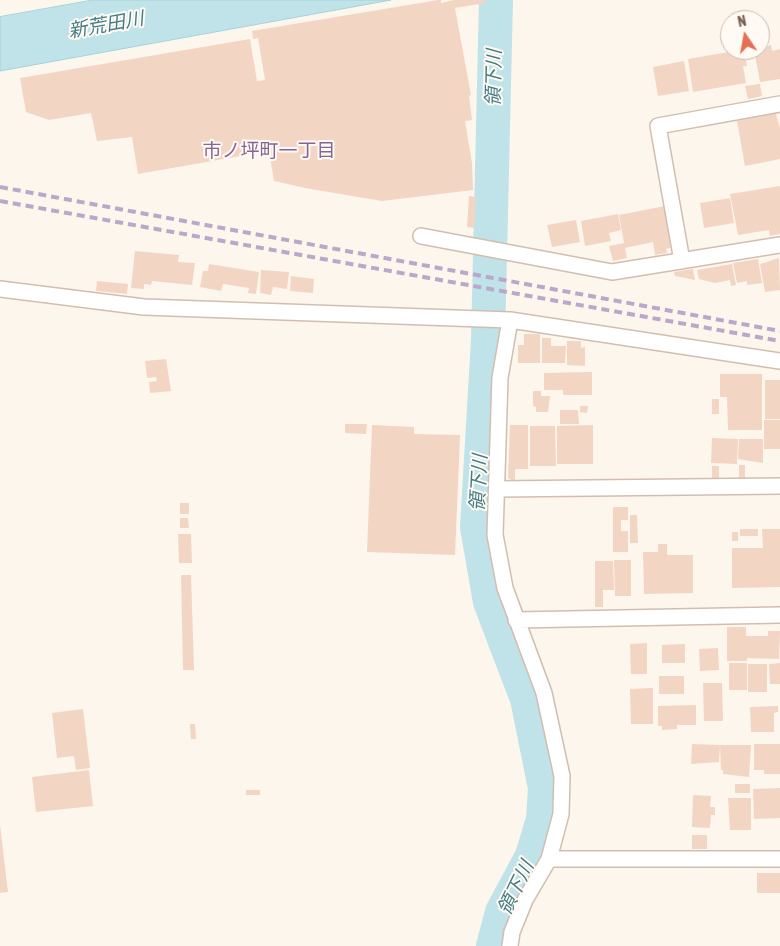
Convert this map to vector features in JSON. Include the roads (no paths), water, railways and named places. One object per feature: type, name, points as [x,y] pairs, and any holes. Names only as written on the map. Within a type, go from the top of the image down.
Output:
[{"type":"street","points":[[682,261],[658,126],[780,104]]},
{"type":"street","points":[[421,236],[612,272],[780,245]]},
{"type":"street","points":[[0,290],[144,307],[505,320],[780,361]]},
{"type":"street","points":[[505,320],[500,378],[495,535],[505,588],[544,693],[562,776],[560,814],[549,859],[525,900],[512,932],[510,946]]},
{"type":"street","points":[[497,490],[780,486]]},
{"type":"street","points":[[516,620],[780,615]]},
{"type":"street","points":[[549,859],[780,859]]},
{"type":"water","name":"新荒田川","points":[[93,0],[391,0],[0,71],[0,17]]},
{"type":"waterway","name":"領下川","points":[[493,946],[502,912],[532,856],[543,819],[545,788],[527,699],[490,602],[477,527],[488,340],[496,0]]},
{"type":"railway","points":[[0,187],[780,331]]},
{"type":"railway","points":[[0,201],[780,341]]},
{"type":"district","name":"市ノ坪町一丁目","points":[[269,151]]}]
